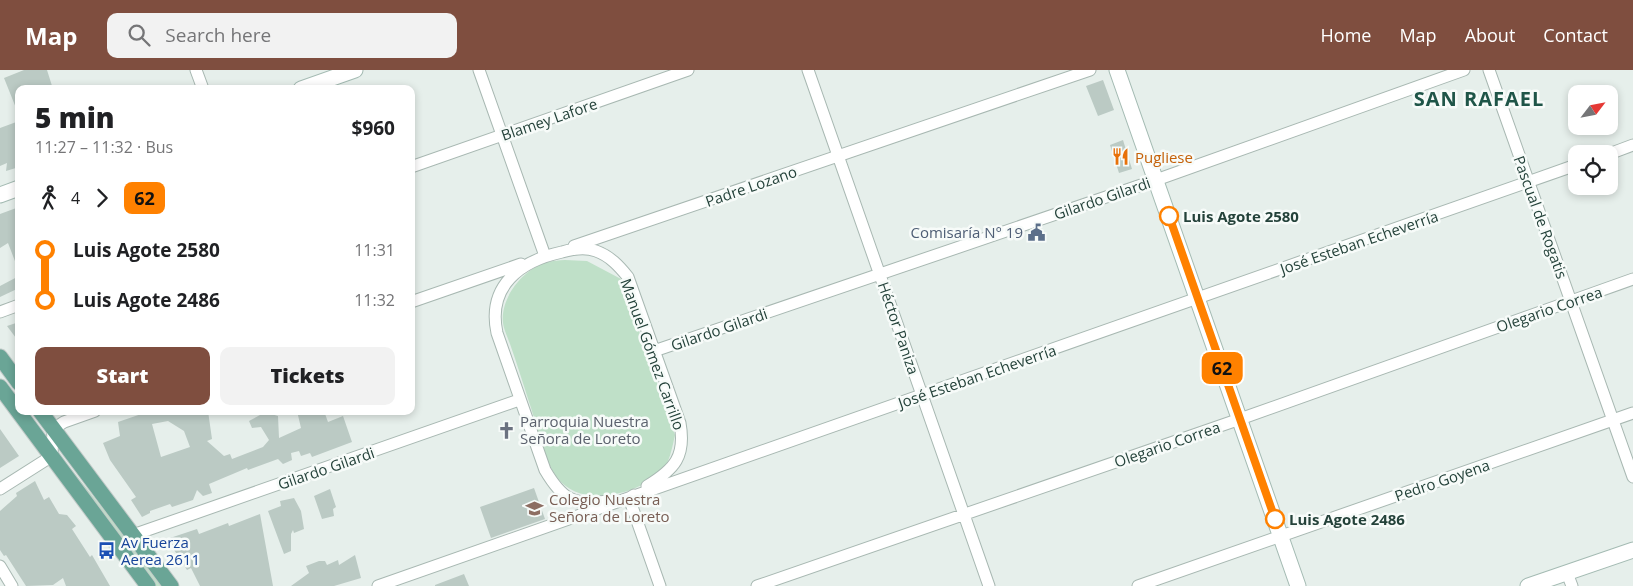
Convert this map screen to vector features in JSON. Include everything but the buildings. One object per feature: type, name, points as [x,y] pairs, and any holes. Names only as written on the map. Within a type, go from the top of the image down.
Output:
[{"type":"main road","points":[[312,85],[355,70]]},
{"type":"main road","points":[[1117,70],[1298,586]]},
{"type":"main road","points":[[0,194],[15,189]]},
{"type":"main road","points":[[0,357],[15,377]]},
{"type":"main road","points":[[0,387],[15,407]]},
{"type":"main road","points":[[21,415],[148,586]]},
{"type":"main road","points":[[43,415],[171,586]]},
{"type":"main road","points":[[1528,586],[1569,579],[1633,550]]},
{"type":"street","points":[[196,70],[202,85]]},
{"type":"street","points":[[479,70],[545,256]]},
{"type":"street","name":"Blamey Lafore","points":[[415,166],[688,70]]},
{"type":"street","name":"Héctor Paniza","points":[[808,70],[989,586]]},
{"type":"street","name":"Padre Lozano","points":[[415,301],[1090,70]]},
{"type":"street","name":"Gilardo Gilardi","points":[[654,351],[1156,180],[1464,70]]},
{"type":"street","name":"Pascual de Rogatis","points":[[1489,70],[1633,477]]},
{"type":"street","points":[[1618,151],[1633,145]]},
{"type":"street","name":"José Esteban Echeverría","points":[[378,586],[1568,168]]},
{"type":"street","name":"Manuel Gómez Carrillo","points":[[577,249],[594,250],[619,265],[628,277],[680,423],[683,441],[679,457],[672,468],[629,498],[581,502],[564,497],[554,487],[545,470],[519,400],[497,333],[494,320],[496,304],[508,280],[517,270],[545,256],[577,249]]},
{"type":"street","name":"Olegario Correa","points":[[757,586],[1240,419],[1633,279]]},
{"type":"street","points":[[0,312],[15,306]]},
{"type":"street","name":"Gilardo Gilardi","points":[[133,535],[519,400]]},
{"type":"street","name":"Pedro Goyena","points":[[1138,586],[1633,413]]},
{"type":"street","points":[[0,488],[52,456],[53,429],[64,422],[84,415]]},
{"type":"street","points":[[629,498],[660,586]]},
{"type":"street","points":[[0,566],[12,586]]},
{"type":"green space","points":[[565,260],[587,261],[621,279],[675,435],[672,450],[660,473],[650,481],[623,492],[593,496],[579,493],[567,487],[552,470],[544,451],[503,323],[505,304],[509,295],[522,278],[530,271],[547,262]]},
{"type":"green space","points":[[64,460],[103,509],[121,524],[171,586],[148,586],[62,462]]},
{"type":"bus line","name":"62","points":[[1169,216],[1275,519]]},
{"type":"place","name":"Pugliese","points":[[1121,157]]},
{"type":"place","name":"Luis Agote 2580","points":[[1169,216]]},
{"type":"place","name":"Comisaría N° 19","points":[[1037,232]]},
{"type":"place","name":"Parroquia Nuestra Señora de Loreto","points":[[506,430]]},
{"type":"place","name":"Colegio Nuestra Señora de Loreto","points":[[535,508]]},
{"type":"place","name":"Luis Agote 2486","points":[[1275,519]]},
{"type":"place","name":"Av Fuerza Aerea 2611","points":[[107,551]]},
{"type":"district","name":"SAN RAFAEL","points":[[1479,98]]}]
